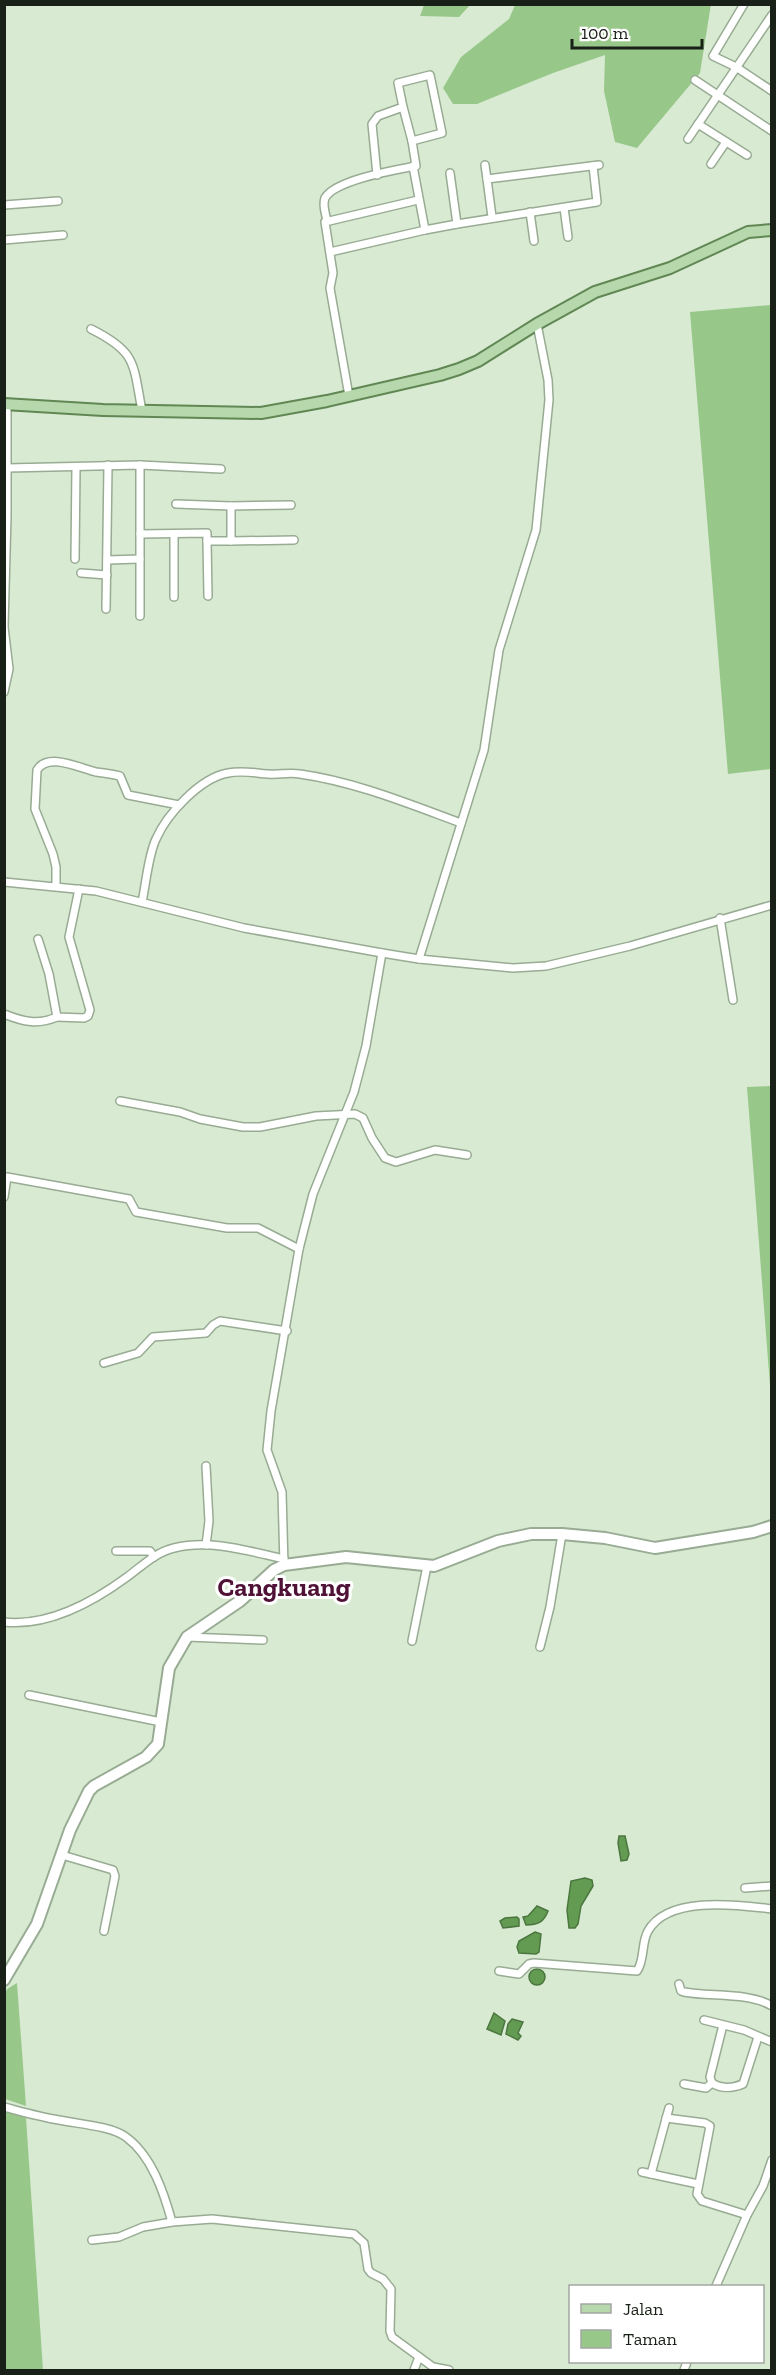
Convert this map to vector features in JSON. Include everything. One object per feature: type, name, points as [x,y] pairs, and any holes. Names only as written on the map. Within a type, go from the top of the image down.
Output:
[{"type":"main road","points":[[6,404],[142,411],[261,412],[285,410],[349,396],[459,369],[488,355],[537,324],[604,288],[670,268],[748,232],[771,230]]},
{"type":"street","points":[[744,4],[713,56],[736,67],[771,91]]},
{"type":"street","points":[[688,139],[771,15]]},
{"type":"street","points":[[349,396],[330,288],[333,273],[324,203],[335,187],[416,166],[398,83],[430,75],[442,133],[412,141]]},
{"type":"street","points":[[695,80],[771,131]]},
{"type":"street","points":[[377,175],[372,124],[378,116],[403,107]]},
{"type":"street","points":[[698,124],[747,155]]},
{"type":"street","points":[[711,164],[726,142]]},
{"type":"street","points":[[485,165],[492,217]]},
{"type":"street","points":[[330,252],[425,230],[481,222],[492,217],[597,202],[596,165],[487,179]]},
{"type":"street","points":[[413,166],[425,230]]},
{"type":"street","points":[[450,173],[458,224]]},
{"type":"street","points":[[327,221],[418,200]]},
{"type":"street","points":[[4,205],[58,201]]},
{"type":"street","points":[[564,208],[568,237]]},
{"type":"street","points":[[530,212],[534,241]]},
{"type":"street","points":[[4,240],[63,235]]},
{"type":"street","points":[[419,959],[484,750],[499,650],[536,530],[549,400],[548,380],[537,324]]},
{"type":"street","points":[[91,329],[105,335],[115,343],[133,363],[142,411]]},
{"type":"street","points":[[4,692],[9,669],[4,626],[6,404]]},
{"type":"street","points":[[106,609],[108,465]]},
{"type":"street","points":[[7,468],[140,465],[221,469]]},
{"type":"street","points":[[140,465],[140,616]]},
{"type":"street","points":[[75,467],[75,559]]},
{"type":"street","points":[[176,504],[291,505]]},
{"type":"street","points":[[231,506],[231,541]]},
{"type":"street","points":[[140,534],[207,533],[208,596]]},
{"type":"street","points":[[174,534],[174,597]]},
{"type":"street","points":[[207,541],[294,540]]},
{"type":"street","points":[[107,560],[140,559]]},
{"type":"street","points":[[81,573],[107,575]]},
{"type":"street","points":[[56,886],[53,854],[35,809],[37,770],[40,765],[47,762],[66,763],[120,776],[128,795],[179,805]]},
{"type":"street","points":[[142,902],[155,840],[179,805],[201,785],[225,773],[283,772],[323,778],[360,787],[462,823]]},
{"type":"street","points":[[4,882],[79,889],[142,902],[244,928],[382,953],[513,968],[546,966],[663,937],[771,904]]},
{"type":"street","points":[[4,1014],[30,1023],[40,1023],[57,1017],[84,1018],[90,1013],[69,938],[79,889]]},
{"type":"street","points":[[720,918],[733,1000]]},
{"type":"street","points":[[38,939],[49,974],[57,1017]]},
{"type":"street","points":[[284,1562],[282,1489],[267,1450],[271,1411],[287,1331],[299,1249],[313,1194],[343,1114],[354,1092],[366,1046],[382,953]]},
{"type":"street","points":[[120,1101],[243,1127],[316,1116],[355,1114],[363,1119],[378,1149],[390,1161],[435,1150],[467,1155]]},
{"type":"street","points":[[4,1197],[7,1177],[129,1199],[136,1212],[227,1228],[258,1228],[299,1249]]},
{"type":"street","points":[[104,1363],[138,1353],[153,1337],[206,1333],[220,1321],[287,1331]]},
{"type":"street","points":[[206,1466],[208,1521],[206,1545]]},
{"type":"street","points":[[4,1622],[26,1622],[78,1609],[100,1598],[154,1557],[175,1547],[221,1545],[284,1562],[346,1557],[427,1566],[442,1564],[498,1541],[531,1534],[604,1538],[655,1548],[753,1532],[771,1526]]},
{"type":"street","points":[[540,1647],[562,1534]]},
{"type":"street","points":[[116,1551],[150,1551],[154,1557]]},
{"type":"street","points":[[4,1980],[37,1924],[70,1830],[92,1787],[152,1752],[158,1744],[169,1668],[187,1637],[240,1601],[284,1562]]},
{"type":"street","points":[[412,1641],[427,1566]]},
{"type":"street","points":[[187,1637],[263,1640]]},
{"type":"street","points":[[29,1695],[161,1722]]},
{"type":"street","points":[[62,1855],[113,1870],[115,1876],[104,1931]]},
{"type":"street","points":[[745,1888],[771,1886]]},
{"type":"street","points":[[499,1971],[519,1974],[529,1964],[534,1963],[637,1971],[649,1929],[657,1920],[670,1912],[713,1905],[771,1909]]},
{"type":"street","points":[[679,1984],[681,1991],[684,1992],[747,1999],[764,2002],[771,2006]]},
{"type":"street","points":[[704,2020],[771,2042]]},
{"type":"street","points":[[712,2083],[712,2069],[723,2025]]},
{"type":"street","points":[[712,2083],[723,2087],[743,2084],[758,2037]]},
{"type":"street","points":[[684,2084],[706,2088],[712,2083]]},
{"type":"street","points":[[4,2107],[51,2119],[79,2123],[125,2136],[138,2148],[159,2182],[172,2222]]},
{"type":"street","points":[[651,2174],[669,2108]]},
{"type":"street","points":[[666,2118],[705,2123],[710,2126],[697,2194],[702,2201],[747,2215]]},
{"type":"street","points":[[716,2285],[747,2215],[763,2186],[771,2160]]},
{"type":"street","points":[[642,2172],[698,2184]]},
{"type":"street","points":[[92,2240],[119,2237],[143,2227],[212,2219],[358,2236],[364,2243],[368,2269],[371,2274],[383,2279],[392,2289],[390,2331],[392,2337],[433,2367],[449,2370]]},
{"type":"street","points":[[414,2370],[419,2357]]},
{"type":"green space","points":[[424,4],[470,5],[459,17],[420,16]]},
{"type":"green space","points":[[711,4],[700,73],[637,148],[615,142],[604,91],[605,55],[477,104],[453,104],[443,88],[461,57],[509,19],[515,5]]},
{"type":"green space","points":[[771,305],[771,769],[728,774],[690,312]]},
{"type":"green space","points":[[771,1086],[772,1386],[770,1386],[747,1087]]},
{"type":"green space","points":[[17,1983],[26,2106],[5,2099],[5,1994],[7,1989]]},
{"type":"green space","points":[[5,2111],[26,2118],[43,2370],[5,2370]]},
{"type":"shaded area","points":[[619,1836],[625,1836],[629,1854],[627,1860],[621,1861]]},
{"type":"shaded area","points":[[585,1878],[592,1880],[593,1886],[581,1906],[578,1924],[575,1928],[569,1928],[567,1910],[571,1881]]},
{"type":"shaded area","points":[[537,1906],[548,1911],[545,1918],[540,1922],[526,1925],[523,1917],[528,1916]]},
{"type":"shaded area","points":[[517,1917],[519,1926],[503,1928],[500,1921]]},
{"type":"shaded area","points":[[535,1932],[541,1934],[539,1952],[536,1954],[519,1953],[517,1947],[519,1941]]},
{"type":"shaded area","points":[[537,1969],[543,1971],[545,1977],[543,1983],[537,1985],[531,1983],[529,1977],[531,1971]]},
{"type":"shaded area","points":[[494,2013],[505,2021],[501,2035],[487,2029]]},
{"type":"shaded area","points":[[512,2019],[523,2022],[518,2033],[521,2036],[518,2040],[506,2034],[508,2024]]},
{"type":"district","name":"Cangkuang","points":[[284,1587]]}]
